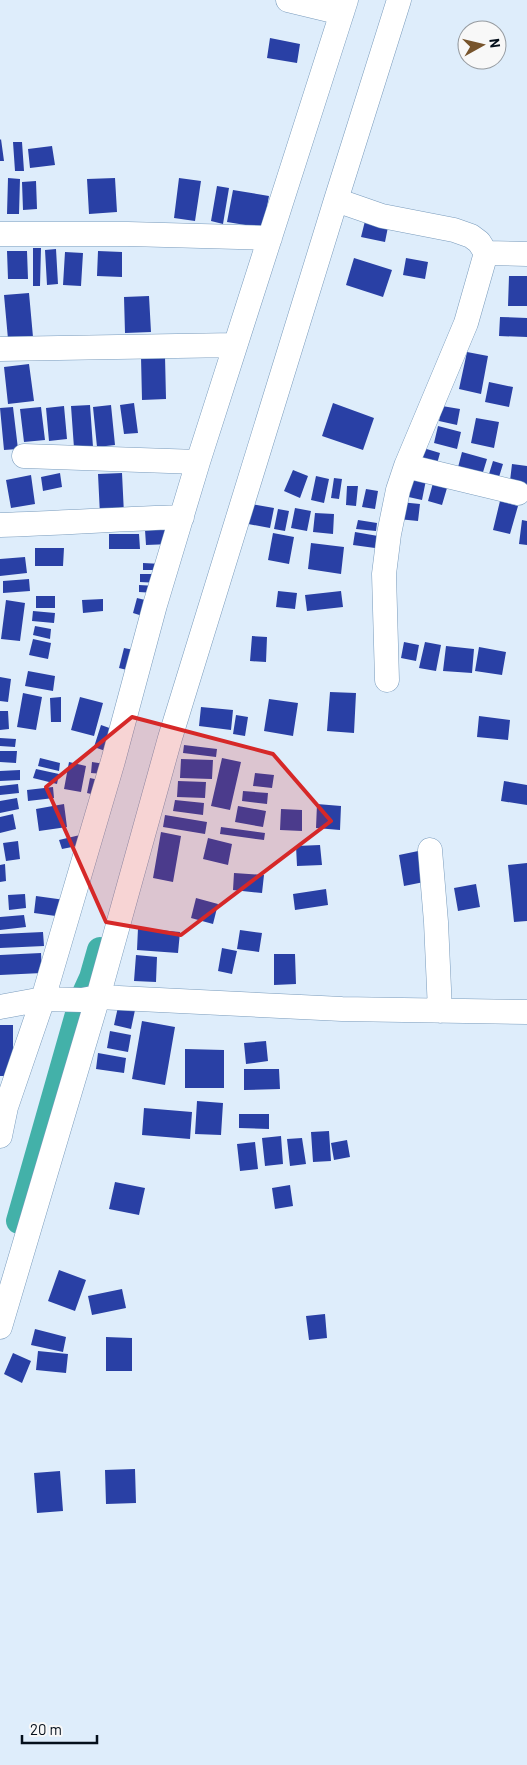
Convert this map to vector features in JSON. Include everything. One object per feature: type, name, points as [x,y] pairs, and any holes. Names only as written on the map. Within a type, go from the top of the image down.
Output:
[{"type":"street","points":[[0,1136],[6,1107],[43,999],[113,761],[155,605],[198,462],[344,6],[288,0]]},
{"type":"street","points":[[0,1328],[98,997],[170,738],[399,0]]},
{"type":"street","points":[[336,200],[382,216],[454,230],[471,236],[479,242],[486,252]]},
{"type":"street","points":[[0,234],[128,234],[270,238]]},
{"type":"street","points":[[486,252],[527,254]]},
{"type":"street","points":[[387,680],[384,574],[389,534],[398,490],[406,466],[466,323],[486,252]]},
{"type":"street","points":[[0,349],[235,345]]},
{"type":"street","points":[[24,456],[198,462]]},
{"type":"street","points":[[406,466],[518,493]]},
{"type":"street","points":[[0,525],[182,517]]},
{"type":"street","points":[[430,850],[436,922],[440,1011]]},
{"type":"street","points":[[0,1007],[43,999],[82,1000],[98,997],[342,1009],[527,1012]]},
{"type":"highlighted area","points":[[132,717],[273,754],[331,821],[181,935],[106,922],[46,787]]},
{"type":"building","points":[[270,38],[300,44],[297,63],[267,58]]},
{"type":"building","points":[[1,139],[4,161],[0,161]]},
{"type":"building","points":[[13,142],[22,142],[24,171],[15,171]]},
{"type":"building","points":[[52,146],[55,165],[30,168],[28,149]]},
{"type":"building","points":[[8,178],[20,179],[19,214],[7,214]]},
{"type":"building","points":[[115,178],[117,212],[89,214],[87,179]]},
{"type":"building","points":[[179,178],[201,181],[195,221],[174,218]]},
{"type":"building","points":[[36,181],[37,209],[23,210],[22,182]]},
{"type":"building","points":[[217,186],[229,188],[223,224],[211,221]]},
{"type":"building","points":[[233,190],[269,196],[263,228],[227,222]]},
{"type":"building","points":[[366,217],[389,222],[385,242],[361,237]]},
{"type":"building","points":[[33,248],[41,248],[40,286],[33,286]]},
{"type":"building","points":[[56,249],[58,284],[47,285],[45,250]]},
{"type":"building","points":[[7,251],[27,251],[28,279],[8,279]]},
{"type":"building","points":[[98,251],[122,252],[122,277],[97,276]]},
{"type":"building","points":[[65,252],[83,253],[81,286],[63,285]]},
{"type":"building","points":[[354,258],[392,270],[383,297],[346,285]]},
{"type":"building","points":[[406,258],[428,262],[425,279],[403,275]]},
{"type":"building","points":[[509,276],[527,276],[527,306],[508,306]]},
{"type":"building","points":[[29,293],[33,337],[8,339],[4,295]]},
{"type":"building","points":[[149,296],[151,332],[125,333],[124,297]]},
{"type":"building","points":[[500,317],[527,318],[527,337],[499,336]]},
{"type":"building","points":[[467,352],[488,356],[481,394],[459,389]]},
{"type":"building","points":[[165,356],[166,399],[142,400],[141,357]]},
{"type":"building","points":[[29,364],[34,401],[8,404],[4,367]]},
{"type":"building","points":[[489,382],[513,387],[509,407],[485,402]]},
{"type":"building","points":[[134,403],[138,433],[124,434],[120,405]]},
{"type":"building","points":[[333,403],[374,418],[363,450],[322,436]]},
{"type":"building","points":[[90,405],[93,447],[74,448],[71,406]]},
{"type":"building","points":[[111,405],[115,445],[97,447],[93,407]]},
{"type":"building","points":[[64,406],[67,439],[49,441],[46,408]]},
{"type":"building","points":[[442,406],[460,409],[457,425],[439,421]]},
{"type":"building","points":[[13,407],[18,449],[4,450],[0,408]]},
{"type":"building","points":[[41,407],[45,440],[24,442],[20,409]]},
{"type":"building","points":[[476,418],[499,422],[494,448],[471,443]]},
{"type":"building","points":[[438,426],[461,432],[457,449],[434,443]]},
{"type":"building","points":[[420,447],[440,453],[435,471],[414,465]]},
{"type":"building","points":[[462,452],[487,459],[480,482],[456,475]]},
{"type":"building","points":[[493,461],[503,464],[499,477],[489,474]]},
{"type":"building","points":[[512,464],[527,466],[527,484],[510,481]]},
{"type":"building","points":[[293,470],[308,476],[300,498],[284,491]]},
{"type":"building","points":[[60,473],[62,487],[43,491],[41,477]]},
{"type":"building","points":[[122,473],[124,514],[100,515],[98,474]]},
{"type":"building","points":[[31,475],[35,504],[11,508],[6,480]]},
{"type":"building","points":[[316,476],[329,479],[324,503],[311,500]]},
{"type":"building","points":[[408,476],[426,480],[422,500],[404,496]]},
{"type":"building","points":[[334,478],[342,479],[339,499],[331,498]]},
{"type":"building","points":[[433,483],[447,488],[442,505],[428,501]]},
{"type":"building","points":[[347,486],[358,486],[356,506],[346,505]]},
{"type":"building","points":[[366,489],[378,491],[375,509],[362,507]]},
{"type":"building","points":[[500,501],[518,506],[510,534],[493,530]]},
{"type":"building","points":[[400,502],[420,504],[418,521],[398,519]]},
{"type":"building","points":[[251,504],[274,508],[270,528],[248,524]]},
{"type":"building","points":[[295,508],[311,511],[307,531],[291,528]]},
{"type":"building","points":[[278,509],[289,511],[285,531],[274,529]]},
{"type":"building","points":[[315,513],[334,514],[333,534],[313,532]]},
{"type":"building","points":[[358,520],[377,523],[376,531],[356,529]]},
{"type":"building","points":[[522,520],[527,521],[527,545],[519,544]]},
{"type":"building","points":[[171,529],[171,544],[146,545],[145,530]]},
{"type":"building","points":[[355,532],[378,536],[375,548],[353,545]]},
{"type":"building","points":[[273,533],[294,537],[289,564],[268,560]]},
{"type":"building","points":[[109,534],[139,534],[140,549],[109,549]]},
{"type":"building","points":[[311,543],[344,547],[341,574],[308,569]]},
{"type":"building","points":[[35,548],[64,548],[63,566],[35,566]]},
{"type":"building","points":[[25,557],[27,573],[0,576],[0,559]]},
{"type":"building","points":[[143,563],[162,564],[162,570],[143,570]]},
{"type":"building","points":[[140,574],[160,574],[160,583],[140,582]]},
{"type":"building","points":[[29,579],[30,591],[3,593],[3,581]]},
{"type":"building","points":[[139,585],[156,586],[155,593],[139,592]]},
{"type":"building","points":[[278,591],[297,593],[295,609],[276,607]]},
{"type":"building","points":[[341,591],[343,607],[307,611],[305,595]]},
{"type":"building","points":[[36,596],[55,596],[55,608],[36,608]]},
{"type":"building","points":[[137,598],[153,602],[149,618],[133,613]]},
{"type":"building","points":[[103,599],[103,611],[83,613],[82,600]]},
{"type":"building","points":[[6,600],[25,603],[20,641],[1,639]]},
{"type":"building","points":[[33,611],[55,613],[54,623],[32,621]]},
{"type":"building","points":[[35,626],[51,629],[50,639],[33,635]]},
{"type":"building","points":[[252,636],[267,637],[266,662],[250,661]]},
{"type":"building","points":[[33,639],[51,643],[48,659],[29,655]]},
{"type":"building","points":[[404,642],[419,645],[416,661],[401,658]]},
{"type":"building","points":[[425,642],[441,645],[436,671],[419,668]]},
{"type":"building","points":[[446,646],[474,649],[472,673],[443,671]]},
{"type":"building","points":[[479,647],[506,652],[502,675],[475,671]]},
{"type":"building","points":[[124,648],[139,651],[135,672],[119,668]]},
{"type":"building","points":[[28,671],[55,676],[53,691],[25,686]]},
{"type":"building","points":[[0,677],[11,679],[8,702],[0,701]]},
{"type":"building","points":[[330,692],[356,693],[354,733],[327,731]]},
{"type":"building","points":[[23,693],[42,697],[36,730],[17,727]]},
{"type":"building","points":[[61,697],[61,722],[51,722],[50,698]]},
{"type":"building","points":[[80,697],[103,703],[94,736],[71,730]]},
{"type":"building","points":[[269,699],[298,703],[293,736],[264,731]]},
{"type":"building","points":[[201,707],[233,710],[231,730],[199,726]]},
{"type":"building","points":[[0,711],[8,711],[9,729],[0,730]]},
{"type":"building","points":[[236,715],[248,717],[245,736],[233,734]]},
{"type":"building","points":[[479,716],[510,720],[508,740],[477,737]]},
{"type":"building","points":[[101,725],[118,731],[111,753],[94,747]]},
{"type":"building","points":[[0,738],[16,739],[15,747],[0,746]]},
{"type":"building","points":[[184,745],[217,749],[216,757],[183,753]]},
{"type":"building","points":[[0,751],[17,751],[16,763],[0,762]]},
{"type":"building","points":[[40,758],[60,763],[59,771],[38,766]]},
{"type":"building","points":[[222,758],[241,762],[230,810],[211,806]]},
{"type":"building","points":[[181,759],[213,760],[212,779],[180,778]]},
{"type":"building","points":[[69,762],[86,766],[81,792],[64,789]]},
{"type":"building","points":[[92,762],[105,764],[104,774],[91,773]]},
{"type":"building","points":[[36,769],[59,774],[57,784],[33,778]]},
{"type":"building","points":[[20,770],[20,780],[0,781],[0,771]]},
{"type":"building","points":[[255,773],[274,775],[272,788],[253,786]]},
{"type":"building","points":[[90,778],[103,781],[99,796],[87,793]]},
{"type":"building","points":[[178,781],[206,782],[205,798],[177,797]]},
{"type":"building","points":[[504,781],[527,785],[527,805],[501,801]]},
{"type":"building","points":[[18,784],[19,793],[0,795],[0,786]]},
{"type":"building","points":[[53,787],[54,798],[28,801],[27,790]]},
{"type":"building","points":[[243,791],[268,793],[267,804],[242,801]]},
{"type":"building","points":[[17,798],[19,809],[0,813],[0,801]]},
{"type":"building","points":[[175,800],[204,803],[203,815],[173,811]]},
{"type":"building","points":[[64,804],[67,827],[39,831],[36,809]]},
{"type":"building","points":[[317,804],[341,806],[340,830],[316,828]]},
{"type":"building","points":[[238,806],[266,811],[263,827],[235,822]]},
{"type":"building","points":[[281,809],[302,810],[302,831],[280,830]]},
{"type":"building","points":[[13,814],[16,829],[0,833],[0,817]]},
{"type":"building","points":[[165,815],[207,822],[205,834],[163,827]]},
{"type":"building","points":[[221,827],[265,833],[264,840],[220,834]]},
{"type":"building","points":[[161,832],[181,836],[173,882],[153,878]]},
{"type":"building","points":[[80,835],[82,845],[62,849],[59,840]]},
{"type":"building","points":[[208,838],[232,844],[228,865],[203,859]]},
{"type":"building","points":[[18,841],[20,859],[6,861],[3,843]]},
{"type":"building","points":[[320,845],[322,865],[297,866],[296,846]]},
{"type":"building","points":[[423,850],[429,881],[404,886],[399,855]]},
{"type":"building","points":[[527,863],[527,921],[514,922],[508,865]]},
{"type":"building","points":[[5,864],[6,881],[0,882],[0,865]]},
{"type":"building","points":[[234,873],[264,875],[262,893],[233,890]]},
{"type":"building","points":[[476,884],[480,907],[458,911],[454,888]]},
{"type":"building","points":[[326,889],[328,905],[295,910],[293,894]]},
{"type":"building","points":[[25,894],[26,908],[9,910],[8,895]]},
{"type":"building","points":[[36,896],[65,900],[63,917],[34,913]]},
{"type":"building","points":[[196,898],[218,904],[213,924],[191,918]]},
{"type":"building","points":[[24,915],[26,927],[0,930],[0,917]]},
{"type":"building","points":[[138,928],[180,932],[178,953],[137,950]]},
{"type":"building","points":[[240,930],[262,933],[259,952],[237,949]]},
{"type":"building","points":[[43,932],[44,946],[0,948],[0,934]]},
{"type":"building","points":[[222,948],[237,951],[232,974],[218,971]]},
{"type":"building","points":[[41,953],[42,973],[0,975],[0,955]]},
{"type":"building","points":[[274,954],[295,954],[296,984],[274,985]]},
{"type":"building","points":[[136,955],[157,957],[156,982],[134,981]]},
{"type":"building","points":[[118,1007],[135,1010],[131,1029],[114,1025]]},
{"type":"building","points":[[142,1021],[175,1027],[165,1085],[132,1079]]},
{"type":"building","points":[[0,1025],[13,1025],[13,1076],[0,1076]]},
{"type":"building","points":[[110,1031],[131,1035],[128,1052],[107,1048]]},
{"type":"building","points":[[266,1041],[268,1061],[246,1064],[244,1043]]},
{"type":"building","points":[[185,1049],[224,1050],[224,1088],[185,1088]]},
{"type":"building","points":[[98,1053],[126,1058],[124,1073],[96,1069]]},
{"type":"building","points":[[244,1069],[279,1069],[280,1089],[244,1090]]},
{"type":"building","points":[[197,1101],[223,1103],[221,1135],[195,1134]]},
{"type":"building","points":[[144,1108],[192,1112],[190,1139],[142,1135]]},
{"type":"building","points":[[239,1114],[269,1114],[269,1129],[239,1128]]},
{"type":"building","points":[[329,1131],[331,1161],[313,1162],[311,1132]]},
{"type":"building","points":[[281,1136],[283,1164],[265,1166],[262,1138]]},
{"type":"building","points":[[302,1138],[306,1164],[290,1166],[287,1139]]},
{"type":"building","points":[[347,1140],[350,1157],[334,1160],[331,1143]]},
{"type":"building","points":[[255,1142],[258,1169],[240,1171],[237,1144]]},
{"type":"building","points":[[115,1182],[145,1188],[139,1215],[109,1209]]},
{"type":"building","points":[[290,1185],[293,1206],[275,1209],[272,1188]]},
{"type":"building","points":[[59,1270],[86,1280],[75,1311],[48,1301]]},
{"type":"building","points":[[122,1289],[126,1308],[92,1315],[88,1296]]},
{"type":"building","points":[[325,1314],[327,1338],[309,1340],[306,1316]]},
{"type":"building","points":[[35,1329],[66,1337],[63,1352],[31,1345]]},
{"type":"building","points":[[106,1337],[132,1338],[132,1371],[106,1371]]},
{"type":"building","points":[[38,1351],[68,1354],[66,1373],[36,1370]]},
{"type":"building","points":[[13,1353],[31,1361],[22,1383],[4,1374]]},
{"type":"building","points":[[135,1469],[136,1503],[106,1504],[105,1470]]},
{"type":"building","points":[[60,1471],[63,1511],[37,1513],[34,1473]]},
{"type":"waterway","points":[[19,1221],[82,1000],[92,978],[100,950]]}]
